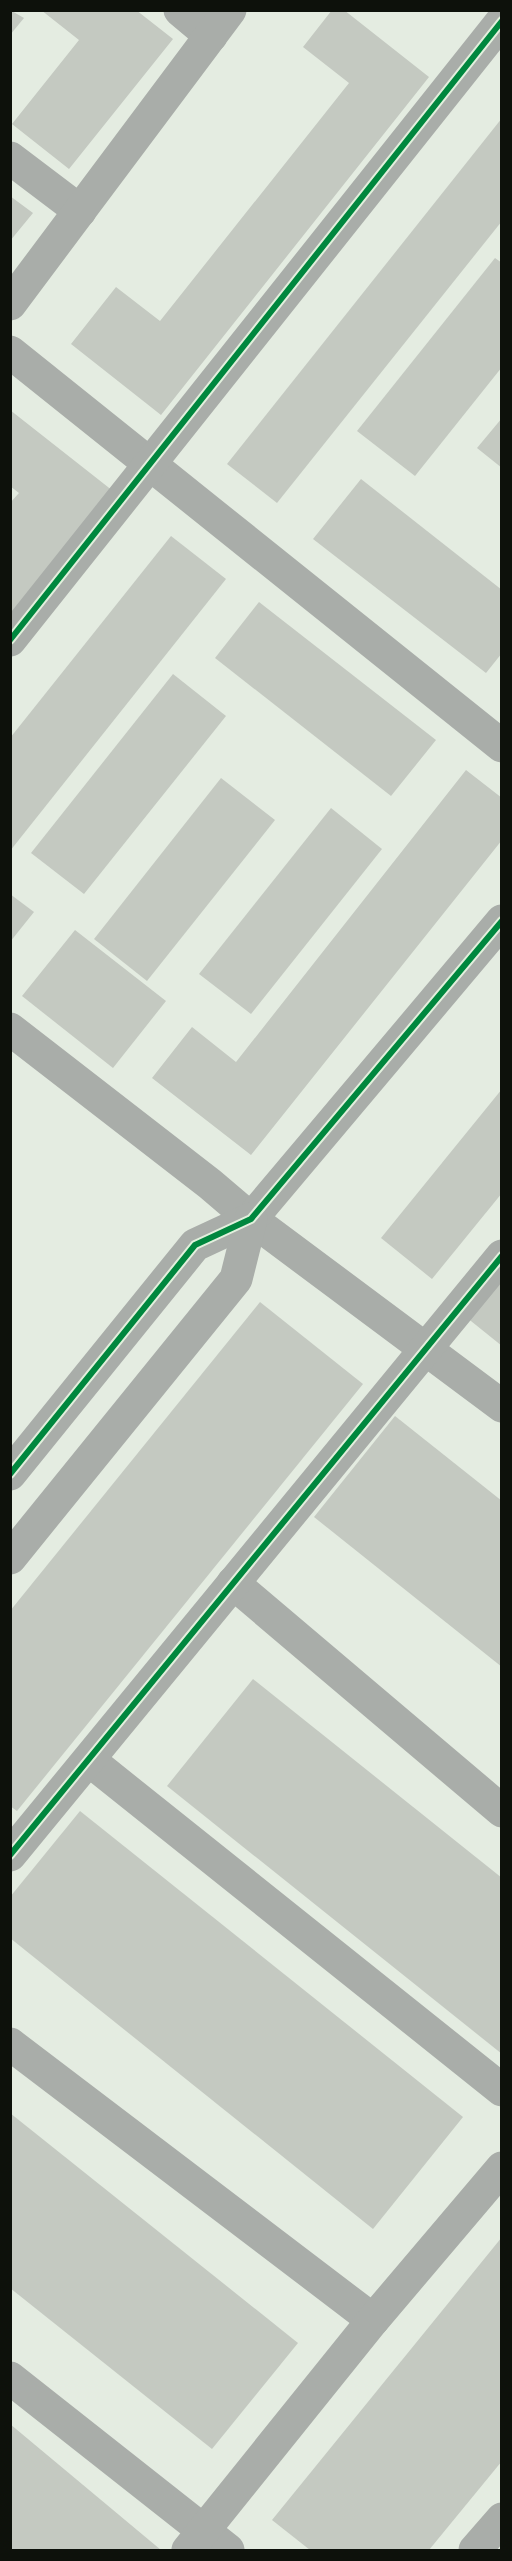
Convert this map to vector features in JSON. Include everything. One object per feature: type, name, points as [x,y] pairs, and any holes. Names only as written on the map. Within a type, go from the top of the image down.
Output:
[{"type":"street","points":[[180,10],[211,36]]},
{"type":"street","points":[[10,304],[230,10]]},
{"type":"street","points":[[10,640],[152,464],[501,21]]},
{"type":"street","points":[[10,158],[80,211]]},
{"type":"street","points":[[10,351],[501,746]]},
{"type":"street","points":[[10,1558],[236,1279],[251,1220],[501,921]]},
{"type":"street","points":[[10,1029],[210,1184],[251,1220],[501,1406]]},
{"type":"street","points":[[10,1474],[195,1245],[251,1220]]},
{"type":"street","points":[[10,1855],[501,1256]]},
{"type":"street","points":[[233,1583],[501,1811]]},
{"type":"street","points":[[89,1760],[501,2090]]},
{"type":"street","points":[[10,2044],[373,2320]]},
{"type":"street","points":[[10,2378],[206,2544],[373,2320],[501,2168]]},
{"type":"street","points":[[475,2550],[501,2519]]},
{"type":"building","points":[[10,10],[24,18],[10,35]]},
{"type":"building","points":[[41,10],[136,10],[173,39],[69,169],[12,124],[79,40]]},
{"type":"building","points":[[332,10],[344,10],[429,77],[161,415],[71,344],[116,287],[160,321],[349,83],[303,47]]},
{"type":"building","points":[[502,118],[502,221],[277,503],[227,464]]},
{"type":"building","points":[[10,196],[33,213],[10,241]]},
{"type":"building","points":[[495,258],[502,263],[502,367],[415,476],[357,431]]},
{"type":"building","points":[[10,410],[113,491],[10,620],[10,503],[19,493],[10,486]]},
{"type":"building","points":[[502,418],[502,468],[477,448]]},
{"type":"building","points":[[361,479],[502,590],[502,653],[486,673],[313,539]]},
{"type":"building","points":[[171,536],[226,579],[10,851],[10,738]]},
{"type":"building","points":[[259,602],[436,740],[391,796],[215,658]]},
{"type":"building","points":[[173,674],[226,716],[84,894],[31,853]]},
{"type":"building","points":[[466,770],[502,798],[502,840],[251,1155],[152,1078],[192,1027],[236,1062]]},
{"type":"building","points":[[221,778],[275,820],[147,981],[94,939]]},
{"type":"building","points":[[331,808],[382,849],[251,1014],[199,974]]},
{"type":"building","points":[[10,894],[34,912],[10,942]]},
{"type":"building","points":[[75,930],[166,1001],[113,1068],[22,996]]},
{"type":"building","points":[[502,1089],[502,1193],[432,1279],[381,1238]]},
{"type":"building","points":[[502,1274],[502,1346],[466,1317]]},
{"type":"building","points":[[260,1302],[363,1384],[17,1811],[10,1806],[10,1611]]},
{"type":"building","points":[[395,1416],[502,1501],[502,1667],[314,1517]]},
{"type":"building","points":[[253,1679],[502,1878],[502,2054],[167,1786]]},
{"type":"building","points":[[80,1811],[463,2117],[373,2229],[10,1938],[10,1897]]},
{"type":"building","points":[[10,2113],[298,2343],[212,2449],[10,2288]]},
{"type":"building","points":[[502,2237],[502,2461],[429,2550],[310,2550],[272,2520]]},
{"type":"building","points":[[10,2424],[161,2550],[10,2550]]},
{"type":"cycle path","points":[[10,640],[502,21]]},
{"type":"cycle path","points":[[10,1474],[195,1245],[251,1219],[502,921]]},
{"type":"cycle path","points":[[10,1855],[502,1256]]}]
